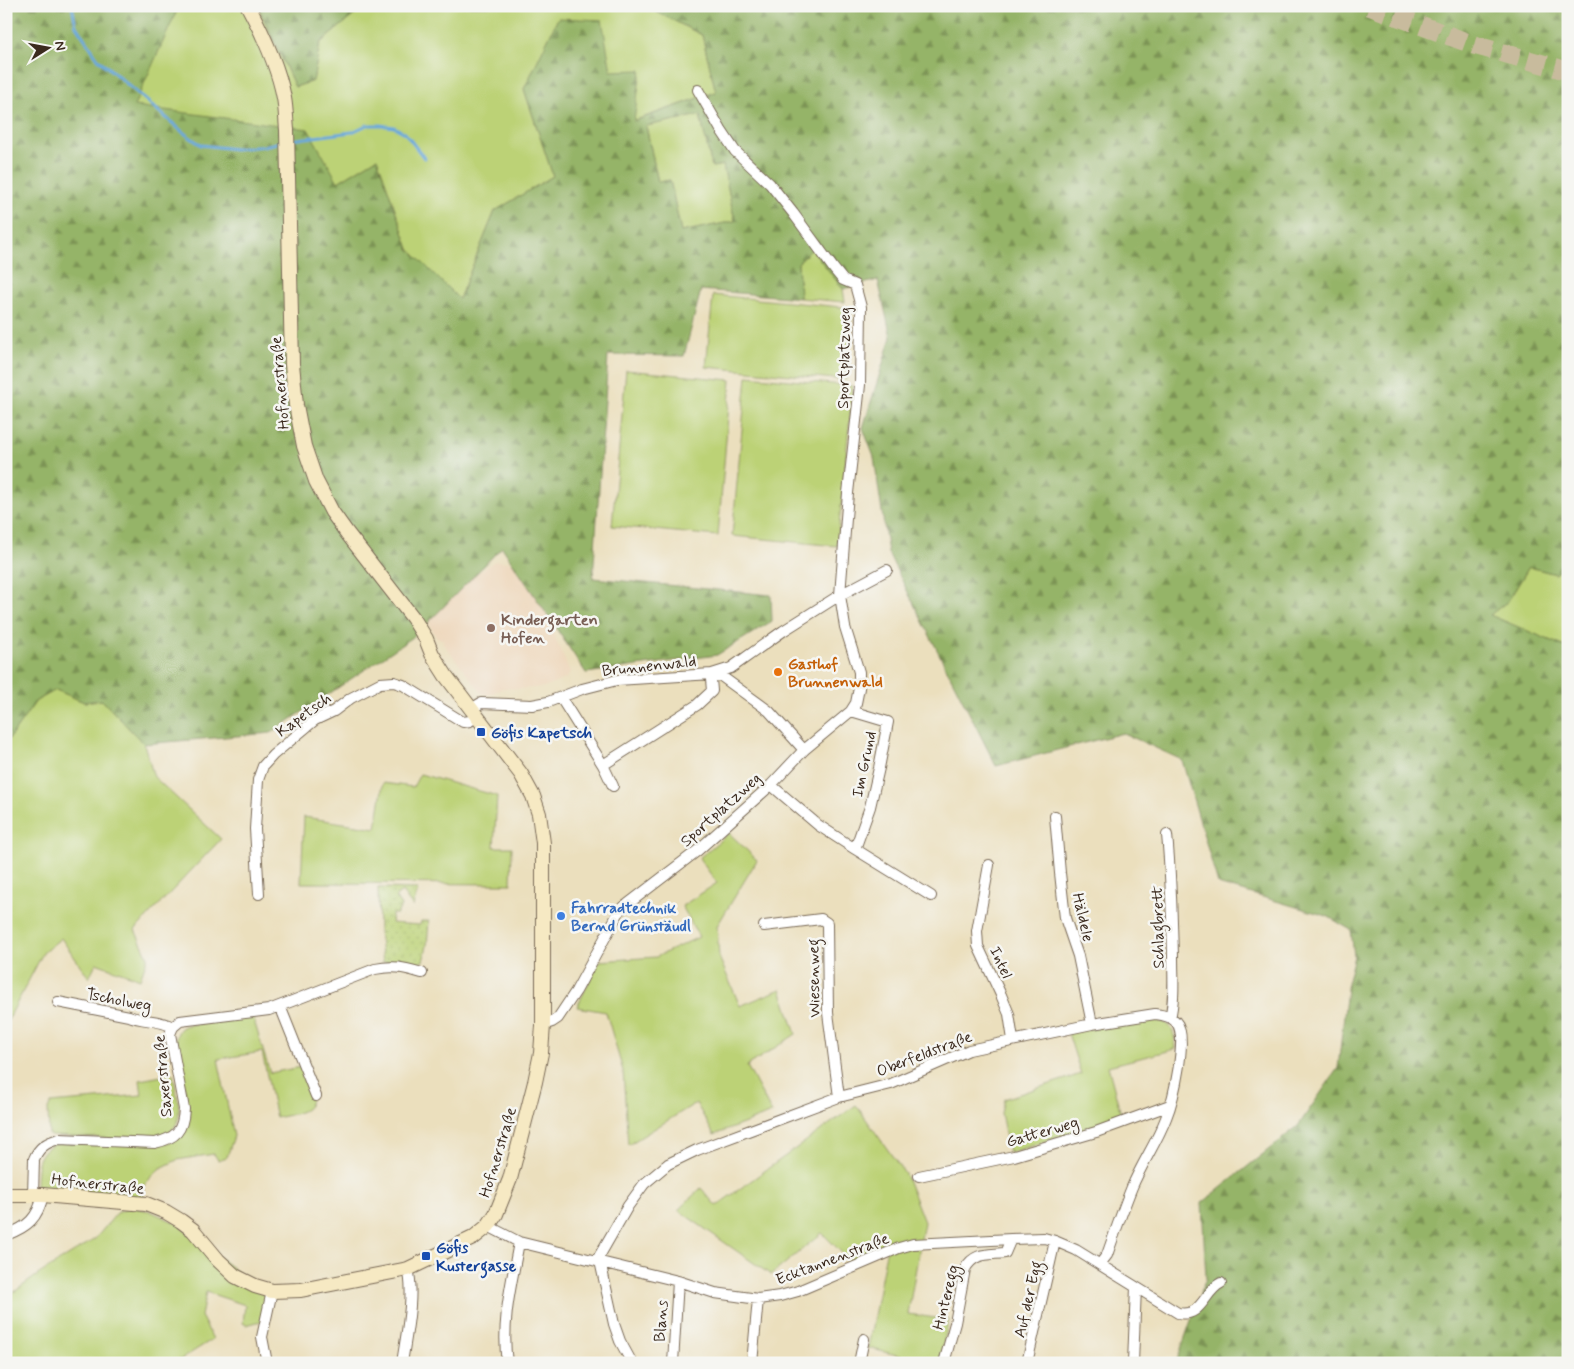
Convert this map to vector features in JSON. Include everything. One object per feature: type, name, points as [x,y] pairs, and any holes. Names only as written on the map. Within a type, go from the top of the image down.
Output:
[{"type":"main road","name":"Hofnerstraße","points":[[6,1195],[38,1195],[146,1204],[166,1212],[193,1230],[218,1260],[235,1276],[255,1286],[272,1290],[301,1290],[408,1269],[473,1238],[488,1226],[496,1214],[510,1179],[541,1053],[543,1025],[543,843],[539,814],[533,796],[521,774],[446,676],[432,654],[415,637],[406,620],[401,603],[332,512],[316,481],[304,446],[296,405],[292,364],[287,130],[284,98],[272,58],[248,6]]},
{"type":"street","name":"Sportplatzweg","points":[[543,1025],[558,1018],[576,991],[620,910],[689,858],[771,785],[804,750],[851,711],[856,703],[859,688],[858,672],[840,595],[848,493],[860,385],[861,307],[855,285],[843,280],[770,184],[736,151],[721,130],[698,90]]},
{"type":"street","points":[[840,595],[887,570]]},
{"type":"street","name":"Brunnenwald","points":[[474,713],[481,703],[532,705],[548,702],[582,689],[617,680],[712,674],[732,668],[783,631],[840,595]]},
{"type":"street","name":"Brunnenwald","points":[[712,674],[721,676],[769,711],[804,750]]},
{"type":"street","name":"Brunnenwald","points":[[603,765],[697,705],[712,691],[712,674]]},
{"type":"street","name":"Kapetsch","points":[[259,894],[255,830],[258,780],[263,766],[273,755],[315,720],[334,711],[351,698],[380,683],[403,684],[463,722],[470,721],[474,713]]},
{"type":"street","points":[[561,698],[603,765],[613,786]]},
{"type":"street","name":"Im Grund","points":[[851,711],[888,722],[870,807],[855,849]]},
{"type":"street","points":[[771,785],[818,825],[931,896]]},
{"type":"street","name":"Häldele","points":[[1056,816],[1065,918],[1078,956],[1092,1024]]},
{"type":"street","name":"Schlagbrett","points":[[1167,835],[1171,871],[1173,943],[1173,1005],[1170,1018]]},
{"type":"street","name":"Intel","points":[[989,865],[977,931],[978,946],[1009,1014],[1014,1040]]},
{"type":"street","name":"Wiesenweg","points":[[764,926],[821,919],[827,922],[828,1013],[839,1096]]},
{"type":"street","name":"Saxerstraße","points":[[6,1235],[27,1226],[41,1205],[34,1159],[44,1144],[59,1139],[155,1143],[165,1141],[174,1136],[180,1129],[184,1109],[170,1034],[173,1027],[180,1021],[265,1011],[375,969],[393,966],[422,973]]},
{"type":"street","name":"Tscholweg","points":[[58,1002],[129,1016],[140,1020],[164,1022],[173,1027]]},
{"type":"street","points":[[280,1006],[316,1096]]},
{"type":"street","name":"Oberfeldstraße","points":[[598,1261],[628,1206],[644,1184],[668,1164],[697,1150],[839,1096],[891,1084],[970,1050],[1092,1024],[1155,1014],[1170,1018]]},
{"type":"street","points":[[1100,1264],[1106,1255],[1132,1186],[1167,1118],[1176,1084],[1182,1041],[1177,1022],[1170,1018]]},
{"type":"street","name":"Gatterweg","points":[[919,1176],[1014,1156],[1096,1132],[1170,1105]]},
{"type":"street","name":"Ecktannenstraße","points":[[488,1226],[520,1242],[678,1281],[716,1293],[758,1299],[798,1291],[899,1248],[913,1244],[1011,1239],[1044,1238],[1076,1250],[1178,1313],[1190,1313],[1199,1307],[1216,1285],[1221,1283]]},
{"type":"street","name":"Hinteregg","points":[[944,1363],[969,1261],[981,1255],[1005,1253],[1011,1239]]},
{"type":"street","name":"Auf der Egg","points":[[1027,1363],[1055,1241]]},
{"type":"street","points":[[507,1363],[504,1334],[506,1313],[520,1242]]},
{"type":"street","points":[[598,1261],[614,1324],[620,1342],[632,1363]]},
{"type":"street","points":[[402,1363],[411,1286],[408,1269]]},
{"type":"street","name":"Blans","points":[[673,1363],[678,1281]]},
{"type":"street","points":[[1134,1363],[1136,1287]]},
{"type":"street","points":[[268,1363],[262,1337],[272,1290]]},
{"type":"street","points":[[752,1363],[758,1299]]},
{"type":"street","points":[[859,1363],[864,1339]]},
{"type":"shaded area","name":"Kindergarten Hofen","points":[[495,561],[511,562],[530,576],[543,594],[550,626],[570,672],[567,678],[546,687],[503,688],[489,695],[482,693],[442,642],[444,640],[436,637],[429,624],[430,618],[472,577]]},
{"type":"green space","points":[[6,6],[179,6],[134,106],[308,129],[338,182],[377,158],[409,249],[459,299],[495,211],[553,176],[524,89],[558,18],[602,20],[611,71],[641,70],[634,121],[716,92],[702,35],[645,6],[1568,6],[1568,562],[1556,574],[1529,567],[1508,601],[1490,615],[1568,648],[1568,1363],[1176,1363],[1206,1278],[1202,1203],[1298,1126],[1338,1068],[1348,980],[1354,956],[1351,930],[1327,916],[1218,884],[1182,760],[1123,733],[996,766],[888,553],[874,457],[863,428],[891,337],[878,280],[843,289],[812,249],[798,263],[800,298],[701,290],[684,356],[608,355],[593,578],[771,595],[772,621],[717,655],[586,673],[502,547],[416,635],[271,733],[144,744],[102,700],[84,702],[56,690],[36,701],[6,743]],"holes":[[[700,115],[712,167],[723,165],[735,221],[681,232],[670,180],[658,182],[646,126]]]},
{"type":"green space","points":[[179,6],[258,6],[295,87],[313,81],[320,43],[365,6],[645,6],[702,35],[716,92],[633,121],[524,89],[553,176],[495,211],[459,299],[409,249],[377,158],[338,182],[133,106]]},
{"type":"green space","points":[[258,6],[365,6],[320,43],[313,81],[295,87]]},
{"type":"green space","points":[[700,115],[712,167],[723,165],[735,221],[681,232],[670,180],[658,182],[646,126]]},
{"type":"green space","points":[[812,249],[843,289],[845,302],[800,298],[798,263]]},
{"type":"green space","points":[[713,295],[852,308],[846,380],[706,367]]},
{"type":"green space","points":[[626,370],[731,380],[718,536],[612,526]]},
{"type":"green space","points":[[747,376],[853,386],[837,546],[732,536]]},
{"type":"green space","points":[[1568,562],[1568,648],[1489,615],[1508,601],[1529,567],[1556,574]]},
{"type":"green space","points":[[56,690],[84,702],[102,700],[144,744],[154,777],[221,839],[135,930],[148,957],[140,979],[96,963],[89,978],[61,938],[43,953],[6,1024],[6,743],[36,701]]},
{"type":"green space","points":[[420,774],[497,796],[494,847],[512,847],[511,884],[301,883],[304,817],[376,828],[383,783],[413,787]]},
{"type":"green space","points":[[729,833],[757,860],[717,926],[719,957],[740,1006],[781,989],[796,1034],[747,1066],[772,1113],[714,1135],[696,1103],[628,1145],[623,1071],[606,1012],[577,1007],[599,961],[656,957],[699,937],[682,906],[717,883],[699,858]]},
{"type":"green space","points":[[378,888],[418,889],[413,907],[402,892],[395,897],[401,906],[397,914],[392,914],[391,923],[420,925],[421,921],[429,921],[427,946],[423,961],[415,963],[383,962],[379,932]]},
{"type":"green space","points":[[253,1017],[270,1073],[301,1067],[311,1098],[310,1104],[306,1109],[276,1118],[262,1052],[218,1059],[234,1136],[227,1157],[218,1160],[214,1154],[177,1160],[159,1169],[144,1185],[142,1197],[38,1187],[36,1185],[37,1166],[41,1155],[56,1143],[168,1143],[178,1138],[186,1127],[189,1112],[176,1039],[181,1028],[188,1025]]},
{"type":"green space","points":[[1144,1019],[1160,1021],[1169,1025],[1174,1034],[1176,1049],[1108,1066],[1122,1118],[1009,1153],[1001,1113],[1004,1099],[1081,1074],[1068,1033]]},
{"type":"green space","points":[[173,1074],[179,1115],[177,1123],[172,1130],[163,1136],[150,1140],[49,1135],[48,1109],[51,1103],[142,1095],[140,1080]]},
{"type":"green space","points":[[856,1105],[905,1174],[924,1222],[908,1314],[949,1320],[939,1363],[930,1363],[868,1348],[887,1247],[849,1260],[822,1233],[771,1275],[678,1210],[701,1188],[716,1206]]},
{"type":"green space","points":[[131,1207],[150,1211],[178,1224],[266,1295],[267,1299],[261,1321],[246,1325],[243,1323],[245,1305],[206,1292],[201,1316],[213,1339],[175,1363],[6,1363],[6,1294],[14,1292],[95,1239],[117,1213]]},
{"type":"waterway","points":[[72,6],[76,26],[99,60],[184,133],[201,145],[235,149],[264,146],[285,141]]},
{"type":"waterway","points":[[291,140],[352,132],[367,125],[380,125],[394,127],[405,133],[424,158]]},
{"type":"tunnel","points":[[1369,6],[1474,45],[1568,71]]},
{"type":"place","name":"Kindergarten Hofen","points":[[491,628]]},
{"type":"place","name":"Gasthof Brunnenwald","points":[[778,672]]},
{"type":"place","name":"Göfis Kapetsch","points":[[481,732]]},
{"type":"place","name":"Fahrradtechnik Bernd Grünstäudl","points":[[561,916]]},
{"type":"place","name":"Göfis Kustergasse","points":[[426,1256]]}]
